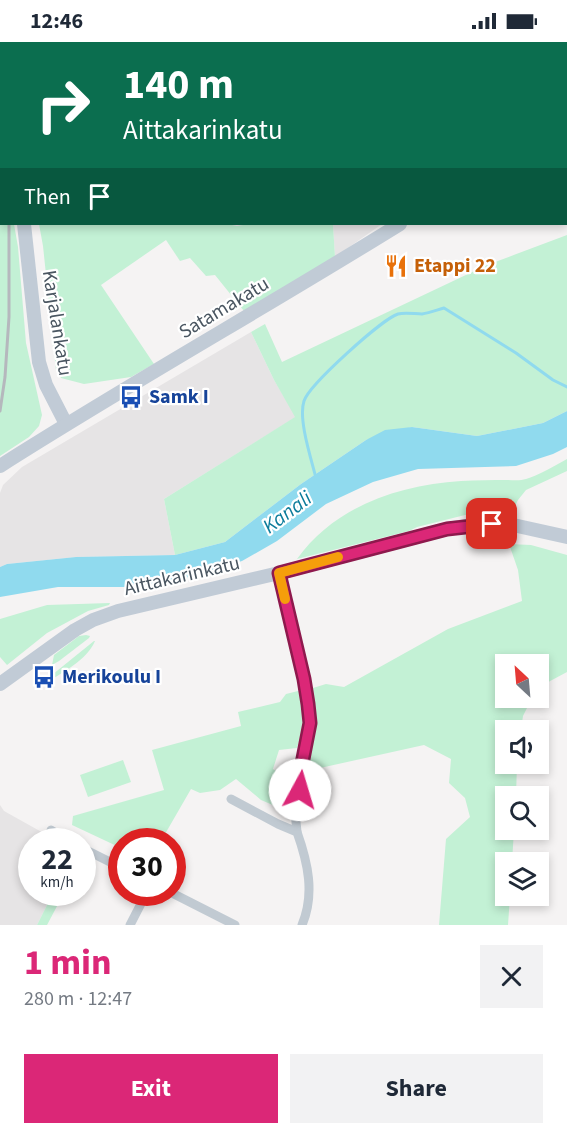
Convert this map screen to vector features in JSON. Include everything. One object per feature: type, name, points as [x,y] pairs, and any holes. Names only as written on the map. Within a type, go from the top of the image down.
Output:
[{"type":"main road","name":"Karjalankatu","points":[[24,225],[39,362],[46,385],[66,424]]},
{"type":"main road","name":"Satamakatu","points":[[0,466],[398,225]]},
{"type":"main road","name":"Aittakarinkatu","points":[[0,684],[59,640],[93,621],[118,611],[279,573],[447,529],[504,523],[567,537]]},
{"type":"street","points":[[279,573],[304,679],[310,723],[295,812],[297,832],[306,858],[310,896],[302,925]]},
{"type":"street","points":[[231,799],[297,832]]},
{"type":"street","points":[[186,900],[235,925]]},
{"type":"street","points":[[130,925],[140,906]]},
{"type":"shaded area","points":[[333,225],[381,225],[335,257]]},
{"type":"shaded area","points":[[251,332],[274,380],[296,417],[164,499],[175,555],[76,557],[7,564],[0,567],[0,493],[3,485],[22,467]]},
{"type":"shaded area","points":[[0,805],[4,811],[34,828],[18,828],[18,906],[46,906],[37,925],[0,925]]},
{"type":"green space","points":[[0,225],[14,225],[26,343],[42,415],[39,426],[29,437],[0,456]]},
{"type":"green space","points":[[39,225],[333,225],[335,257],[244,311],[215,275],[206,276],[190,258],[180,261],[166,240],[101,285],[154,364],[131,377],[84,384],[61,378],[56,370]]},
{"type":"green space","points":[[567,235],[567,411],[543,423],[477,436],[412,427],[366,440],[301,484],[225,542],[175,555],[164,499],[295,417],[251,332],[265,324],[282,362],[487,265]]},
{"type":"green space","points":[[567,459],[567,471],[526,490],[513,510],[503,517],[481,519],[469,514],[297,559],[330,525],[349,512],[392,493],[438,483],[524,480]]},
{"type":"green space","points":[[509,544],[531,545],[567,555],[567,672],[549,682],[549,654],[495,654],[495,708],[527,708],[522,720],[495,720],[495,774],[517,774],[516,786],[495,786],[495,840],[513,840],[513,852],[495,852],[495,906],[509,906],[508,925],[439,925],[446,839],[470,817],[465,798],[449,783],[451,759],[424,745],[311,770],[307,762],[315,725],[313,688],[326,684],[344,687],[448,629],[522,601],[518,570]]},
{"type":"green space","points":[[110,603],[88,611],[47,633],[7,665],[0,657],[0,619],[47,605]]},
{"type":"green space","points":[[79,636],[90,636],[89,638],[52,665],[54,655]]},
{"type":"green space","points":[[94,641],[80,660],[46,683],[42,683]]},
{"type":"green space","points":[[302,690],[305,722],[297,748],[279,750],[273,769],[294,783],[287,811],[261,800],[236,779],[220,790],[200,793],[191,789],[168,828],[108,828],[108,842],[96,836],[96,828],[78,828],[72,825],[73,816],[164,790],[152,750],[241,726],[238,712],[280,702],[286,694]]},
{"type":"green space","points":[[123,760],[131,782],[88,797],[80,775]]},
{"type":"green space","points":[[46,906],[57,906],[47,925],[37,925]]},
{"type":"water","name":"Kanali","points":[[567,411],[567,447],[553,454],[516,466],[418,469],[373,482],[326,504],[277,541],[242,561],[189,577],[132,587],[58,587],[0,597],[0,567],[7,564],[76,557],[175,555],[225,542],[301,484],[366,440],[385,430],[412,427],[477,436],[543,423]]},
{"type":"waterway","points":[[316,478],[304,428],[304,401],[319,381],[347,353],[377,327],[398,314],[422,314],[444,308],[567,387]]},
{"type":"railway","points":[[0,411],[9,317],[9,225]]},
{"type":"slow traffic","points":[[285,599],[279,573],[338,557]]},
{"type":"place","name":"Etappi 22","points":[[396,266]]},
{"type":"place","name":"Samk I","points":[[131,397]]},
{"type":"place","name":"Merikoulu I","points":[[44,677]]},
{"type":"route","points":[[300,790],[301,769],[310,723],[304,679],[279,573],[447,529],[492,524]]}]
